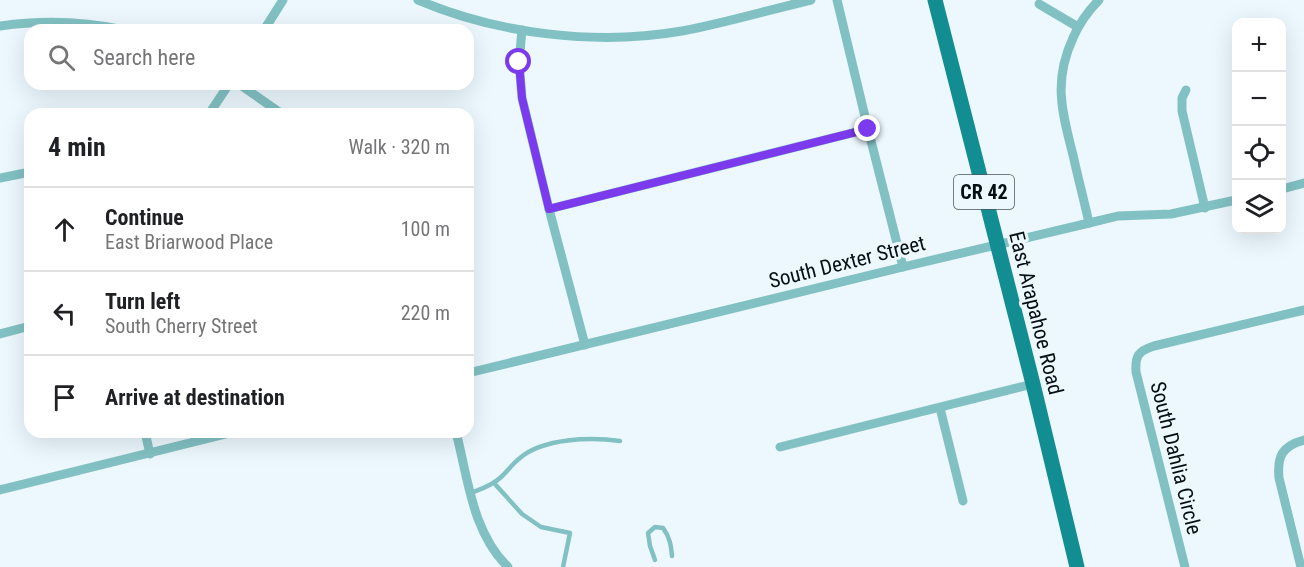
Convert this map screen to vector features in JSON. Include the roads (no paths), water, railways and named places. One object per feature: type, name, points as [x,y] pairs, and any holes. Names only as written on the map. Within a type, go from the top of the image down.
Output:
[{"type":"main road","name":"East Arapahoe Road","points":[[935,0],[1077,567]]},
{"type":"street","points":[[268,24],[282,0]]},
{"type":"street","points":[[418,0],[458,15],[522,30],[590,37],[645,36],[680,31],[811,0]]},
{"type":"street","points":[[837,0],[903,267]]},
{"type":"street","points":[[1089,223],[1060,91],[1066,52],[1078,27],[1099,0]]},
{"type":"street","points":[[1039,4],[1078,27]]},
{"type":"street","points":[[0,26],[54,21],[91,24]]},
{"type":"street","points":[[522,30],[520,83],[549,209],[585,345]]},
{"type":"street","points":[[213,108],[225,90]]},
{"type":"street","points":[[248,90],[273,108]]},
{"type":"street","points":[[1186,90],[1182,98],[1182,111],[1205,208]]},
{"type":"street","points":[[549,209],[868,129]]},
{"type":"street","points":[[0,178],[24,173]]},
{"type":"street","points":[[1286,188],[1304,183]]},
{"type":"street","name":"South Dexter Street","points":[[474,372],[1118,216],[1171,214],[1232,201]]},
{"type":"street","name":"South Dahlia Circle","points":[[1185,567],[1136,372],[1134,354],[1154,346],[1304,310]]},
{"type":"street","points":[[0,334],[24,328]]},
{"type":"street","points":[[780,447],[1033,384]]},
{"type":"street","points":[[940,408],[963,501]]},
{"type":"street","points":[[146,438],[150,454]]},
{"type":"street","points":[[0,490],[211,438]]},
{"type":"street","points":[[458,438],[474,510],[487,539],[508,567]]},
{"type":"street","points":[[1301,567],[1279,478],[1277,450],[1304,440]]},
{"type":"lane","points":[[471,492],[490,486],[501,478],[518,459],[537,448],[587,439],[620,441]]},
{"type":"lane","points":[[494,483],[522,514],[541,527],[570,533],[563,567]]},
{"type":"lane","points":[[655,560],[648,533],[655,527],[663,528],[666,532],[672,556]]}]
